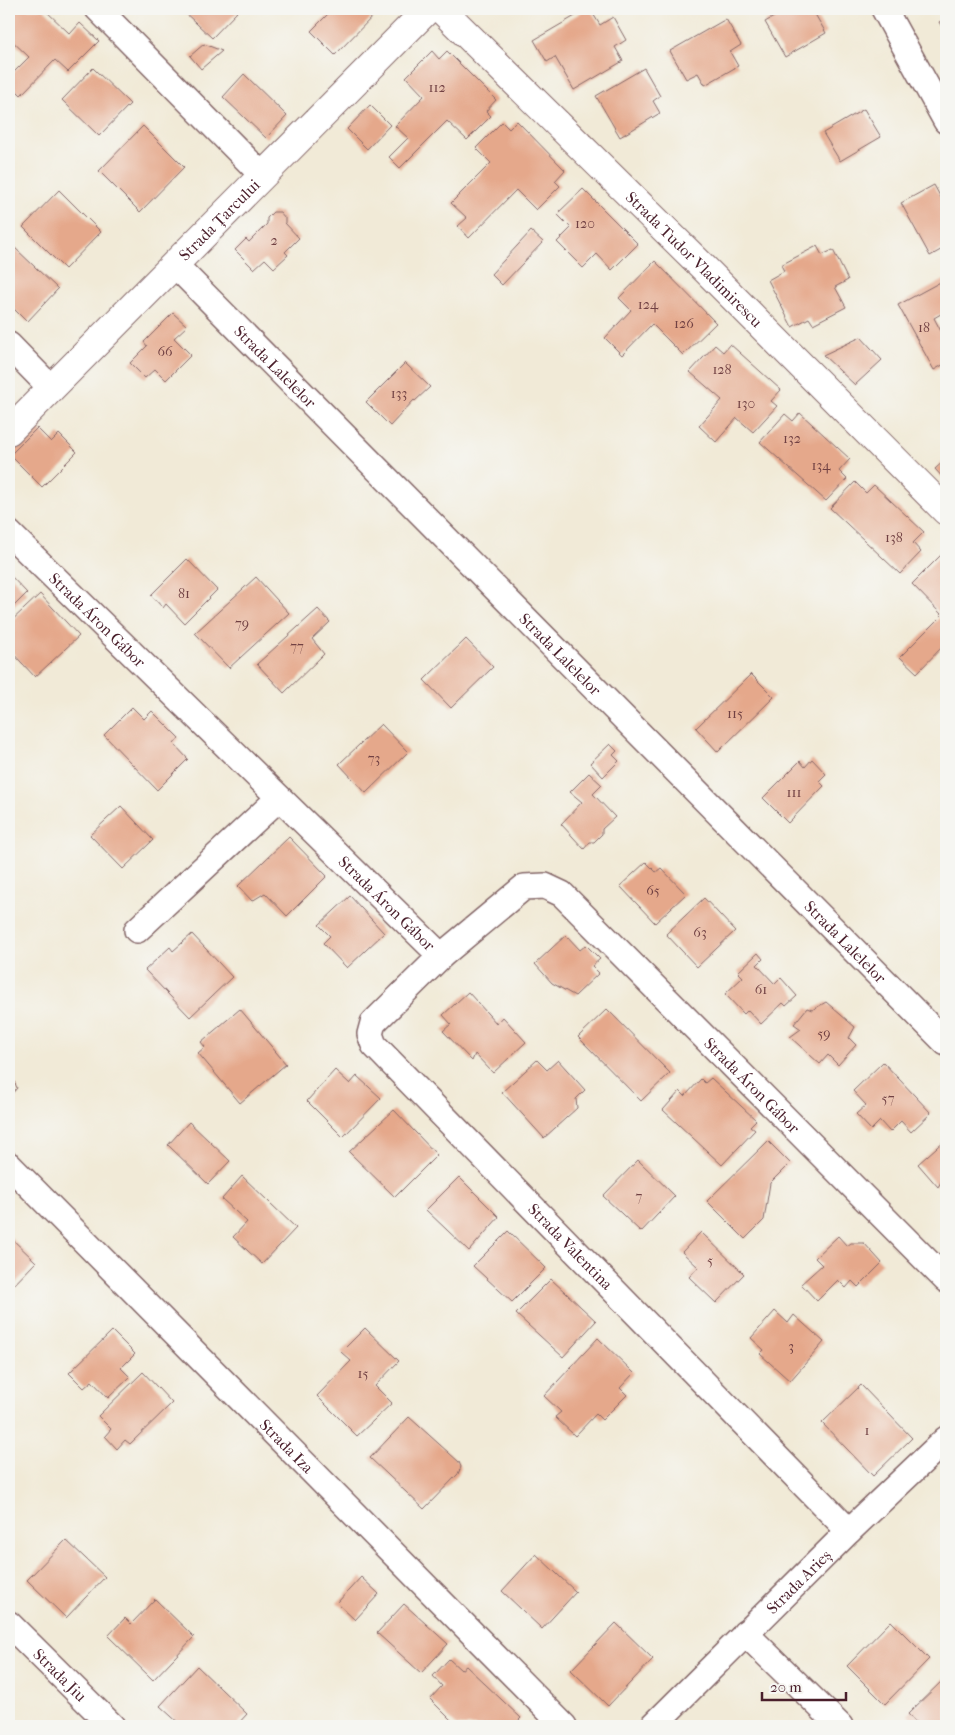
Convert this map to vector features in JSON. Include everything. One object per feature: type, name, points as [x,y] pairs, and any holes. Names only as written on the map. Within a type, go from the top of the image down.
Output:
[{"type":"street","points":[[98,9],[262,175]]},
{"type":"street","name":"Strada Țarcului","points":[[9,431],[428,9]]},
{"type":"street","name":"Strada Tudor Vladimirescu","points":[[441,9],[708,271],[946,511]]},
{"type":"street","points":[[884,9],[946,121]]},
{"type":"street","name":"Strada Lalelelor","points":[[174,264],[946,1044]]},
{"type":"street","points":[[9,345],[51,388]]},
{"type":"street","name":"Strada Áron Gábor","points":[[9,533],[440,956],[524,887],[545,886],[562,894],[946,1280]]},
{"type":"street","points":[[137,930],[279,798]]},
{"type":"street","name":"Strada Valentina","points":[[440,956],[373,1023],[370,1034],[374,1045],[849,1531]]},
{"type":"street","name":"Strada Iza","points":[[9,1165],[564,1726]]},
{"type":"street","name":"Strada Arieș","points":[[653,1726],[849,1531],[946,1439]]},
{"type":"street","name":"Strada Jiu","points":[[9,1624],[112,1726]]},
{"type":"street","points":[[746,1633],[840,1726]]},
{"type":"building","points":[[15,9],[44,9],[70,34],[80,23],[99,41],[68,72],[55,60],[21,95],[9,83],[9,77],[29,57],[9,38],[9,15]]},
{"type":"building","points":[[181,9],[233,9],[237,12],[212,38]]},
{"type":"building","points":[[333,9],[380,9],[335,55],[311,31]]},
{"type":"building","points":[[590,9],[600,25],[613,17],[626,40],[615,47],[623,61],[574,90],[555,57],[547,62],[534,40]]},
{"type":"building","points":[[788,9],[812,9],[826,33],[785,57],[765,22]]},
{"type":"building","points":[[946,18],[946,34],[939,22]]},
{"type":"building","points":[[726,19],[741,45],[730,52],[738,66],[705,85],[698,73],[686,79],[670,51]]},
{"type":"building","points":[[204,44],[222,51],[201,69],[190,56]]},
{"type":"building","points":[[432,51],[439,59],[447,51],[496,100],[486,111],[491,116],[467,140],[447,121],[400,168],[389,157],[408,138],[395,126],[424,96],[406,77]]},
{"type":"building","points":[[93,68],[130,104],[99,136],[62,100]]},
{"type":"building","points":[[644,68],[660,96],[653,101],[660,113],[620,137],[596,96]]},
{"type":"building","points":[[244,74],[287,116],[266,138],[223,97]]},
{"type":"building","points":[[370,105],[390,125],[367,149],[347,129]]},
{"type":"building","points":[[864,109],[881,137],[840,161],[823,133]]},
{"type":"building","points":[[517,121],[565,170],[555,181],[560,186],[536,210],[516,190],[469,238],[458,226],[467,218],[451,203],[491,163],[476,148],[502,122],[509,129]]},
{"type":"building","points":[[143,126],[184,167],[140,212],[99,171]]},
{"type":"building","points":[[934,185],[946,207],[946,247],[930,256],[901,203]]},
{"type":"building","points":[[583,189],[638,244],[612,270],[597,254],[583,268],[557,242],[571,228],[557,214]]},
{"type":"building","points":[[59,190],[101,232],[65,269],[23,227]]},
{"type":"building","points":[[273,212],[280,212],[285,218],[285,223],[299,238],[285,252],[288,255],[274,268],[265,259],[254,269],[235,250],[246,239],[249,242],[267,224],[267,218]]},
{"type":"building","points":[[531,231],[543,242],[502,285],[491,274]]},
{"type":"building","points":[[13,246],[58,289],[27,322],[9,304],[9,250]]},
{"type":"building","points":[[817,246],[822,255],[833,250],[848,280],[835,287],[846,307],[813,324],[809,318],[792,327],[768,280],[784,271],[781,265]]},
{"type":"building","points":[[655,261],[716,323],[683,355],[652,324],[622,355],[605,338],[631,310],[619,298]]},
{"type":"building","points":[[946,279],[946,311],[934,318],[943,335],[946,336],[946,363],[934,370],[898,305]]},
{"type":"building","points":[[173,313],[187,326],[174,338],[191,355],[166,380],[155,369],[145,378],[130,363],[147,346],[144,342]]},
{"type":"building","points":[[861,337],[882,360],[855,385],[823,355]]},
{"type":"building","points":[[730,344],[781,390],[771,401],[777,406],[753,432],[737,418],[716,442],[699,426],[722,400],[690,372],[715,345],[723,352]]},
{"type":"building","points":[[405,363],[430,387],[414,400],[390,426],[366,402]]},
{"type":"building","points":[[800,413],[850,459],[839,471],[847,479],[826,501],[760,442],[785,414],[793,421]]},
{"type":"building","points":[[37,428],[51,442],[59,434],[77,452],[42,487],[10,455]]},
{"type":"building","points":[[946,459],[946,481],[935,469]]},
{"type":"building","points":[[855,482],[866,493],[874,485],[924,532],[913,543],[921,552],[900,574],[830,508]]},
{"type":"building","points":[[945,551],[946,643],[917,673],[900,657],[942,615],[912,584]]},
{"type":"building","points":[[187,559],[217,590],[184,623],[166,604],[163,608],[151,595]]},
{"type":"building","points":[[9,574],[27,593],[9,611]]},
{"type":"building","points":[[256,577],[289,613],[229,668],[195,633]]},
{"type":"building","points":[[40,594],[79,636],[35,677],[9,649],[9,623]]},
{"type":"building","points":[[318,609],[330,622],[312,639],[324,654],[284,693],[257,664]]},
{"type":"building","points":[[466,639],[493,667],[451,708],[424,680]]},
{"type":"building","points":[[751,674],[774,697],[718,752],[696,728]]},
{"type":"building","points":[[132,707],[144,719],[152,711],[179,738],[174,744],[188,759],[157,790],[104,735]]},
{"type":"building","points":[[381,724],[408,752],[366,793],[339,764]]},
{"type":"building","points":[[610,744],[617,751],[613,755],[619,761],[603,777],[590,763]]},
{"type":"building","points":[[812,759],[826,774],[819,781],[824,786],[788,823],[763,798],[800,761],[805,767]]},
{"type":"building","points":[[589,773],[602,785],[593,794],[615,817],[602,829],[602,834],[594,842],[590,842],[584,849],[561,824],[582,802],[570,792]]},
{"type":"building","points":[[121,806],[153,840],[123,869],[90,835]]},
{"type":"building","points":[[289,837],[327,876],[287,916],[265,893],[252,901],[238,886]]},
{"type":"building","points":[[646,862],[656,872],[661,868],[686,894],[655,923],[620,886]]},
{"type":"building","points":[[350,896],[384,933],[347,968],[323,943],[330,936],[319,925]]},
{"type":"building","points":[[704,898],[735,931],[697,967],[666,934]]},
{"type":"building","points":[[192,934],[232,977],[190,1017],[145,970],[170,947],[173,951]]},
{"type":"building","points":[[566,935],[580,950],[586,945],[600,959],[592,966],[599,973],[575,996],[552,983],[535,964]]},
{"type":"building","points":[[758,953],[763,959],[757,965],[775,984],[781,978],[797,996],[786,1006],[783,1003],[761,1024],[748,1010],[744,1014],[725,994],[743,977],[738,972]]},
{"type":"building","points":[[468,992],[497,1024],[503,1017],[526,1042],[493,1073],[475,1054],[472,1061],[443,1031],[451,1024],[443,1015]]},
{"type":"building","points":[[826,1002],[855,1027],[849,1038],[856,1045],[838,1065],[828,1055],[820,1064],[790,1037],[801,1029],[794,1024],[807,1008],[812,1010]]},
{"type":"building","points":[[240,1009],[286,1064],[240,1103],[198,1053],[205,1047],[201,1042]]},
{"type":"building","points":[[607,1009],[670,1073],[641,1101],[578,1037]]},
{"type":"building","points":[[537,1060],[547,1070],[558,1060],[585,1090],[576,1099],[577,1108],[544,1138],[502,1092]]},
{"type":"building","points":[[883,1062],[931,1113],[911,1132],[901,1121],[890,1132],[880,1121],[871,1130],[856,1114],[866,1105],[853,1091]]},
{"type":"building","points":[[9,1069],[17,1088],[9,1097]]},
{"type":"building","points":[[335,1070],[350,1084],[357,1076],[381,1098],[343,1137],[307,1101]]},
{"type":"building","points":[[711,1078],[756,1120],[750,1126],[755,1130],[722,1165],[663,1110],[680,1091],[685,1096],[701,1079],[705,1083]]},
{"type":"building","points":[[394,1110],[437,1155],[395,1197],[349,1152]]},
{"type":"building","points":[[189,1122],[230,1161],[208,1184],[168,1145]]},
{"type":"building","points":[[946,1139],[946,1180],[944,1177],[938,1187],[918,1164]]},
{"type":"building","points":[[768,1141],[790,1163],[770,1183],[764,1220],[745,1239],[707,1201]]},
{"type":"building","points":[[638,1160],[675,1196],[641,1232],[603,1196]]},
{"type":"building","points":[[242,1176],[296,1228],[262,1264],[233,1237],[247,1222],[222,1199]]},
{"type":"building","points":[[459,1177],[499,1217],[469,1251],[426,1210]]},
{"type":"building","points":[[508,1231],[546,1268],[512,1302],[473,1266]]},
{"type":"building","points":[[701,1232],[744,1274],[716,1303],[689,1277],[698,1267],[682,1252]]},
{"type":"building","points":[[9,1236],[36,1262],[10,1289],[9,1288]]},
{"type":"building","points":[[838,1236],[847,1246],[851,1243],[864,1243],[882,1263],[858,1287],[852,1281],[846,1288],[838,1280],[817,1301],[801,1284],[822,1265],[815,1258]]},
{"type":"building","points":[[551,1279],[596,1321],[563,1357],[516,1314]]},
{"type":"building","points":[[775,1311],[788,1323],[794,1315],[824,1342],[790,1381],[760,1354],[764,1350],[751,1338]]},
{"type":"building","points":[[365,1328],[399,1361],[375,1386],[392,1403],[357,1436],[317,1396],[351,1361],[341,1352]]},
{"type":"building","points":[[112,1331],[135,1354],[121,1368],[130,1377],[108,1398],[92,1381],[84,1388],[69,1373]]},
{"type":"building","points":[[598,1338],[634,1373],[620,1388],[627,1395],[602,1420],[596,1414],[575,1436],[555,1417],[561,1412],[544,1396]]},
{"type":"building","points":[[143,1372],[172,1403],[130,1444],[125,1440],[117,1449],[105,1436],[111,1429],[98,1416]]},
{"type":"building","points":[[861,1385],[912,1438],[873,1476],[822,1423]]},
{"type":"building","points":[[409,1417],[459,1462],[461,1467],[458,1474],[424,1509],[370,1458]]},
{"type":"building","points":[[66,1540],[105,1577],[66,1618],[27,1580]]},
{"type":"building","points":[[536,1554],[576,1592],[542,1629],[502,1591]]},
{"type":"building","points":[[361,1577],[379,1594],[355,1620],[337,1603]]},
{"type":"building","points":[[155,1599],[194,1637],[153,1680],[108,1636],[125,1618],[131,1624]]},
{"type":"building","points":[[404,1604],[448,1644],[421,1673],[377,1633]]},
{"type":"building","points":[[891,1621],[929,1659],[885,1704],[847,1666]]},
{"type":"building","points":[[616,1623],[653,1659],[608,1706],[571,1670]]},
{"type":"building","points":[[449,1659],[461,1670],[466,1666],[521,1718],[516,1723],[519,1726],[457,1726],[430,1699],[442,1686],[433,1676]]},
{"type":"building","points":[[197,1666],[247,1714],[236,1726],[182,1726],[160,1706]]},
{"type":"building","points":[[946,1677],[946,1726],[919,1726],[908,1714]]}]
